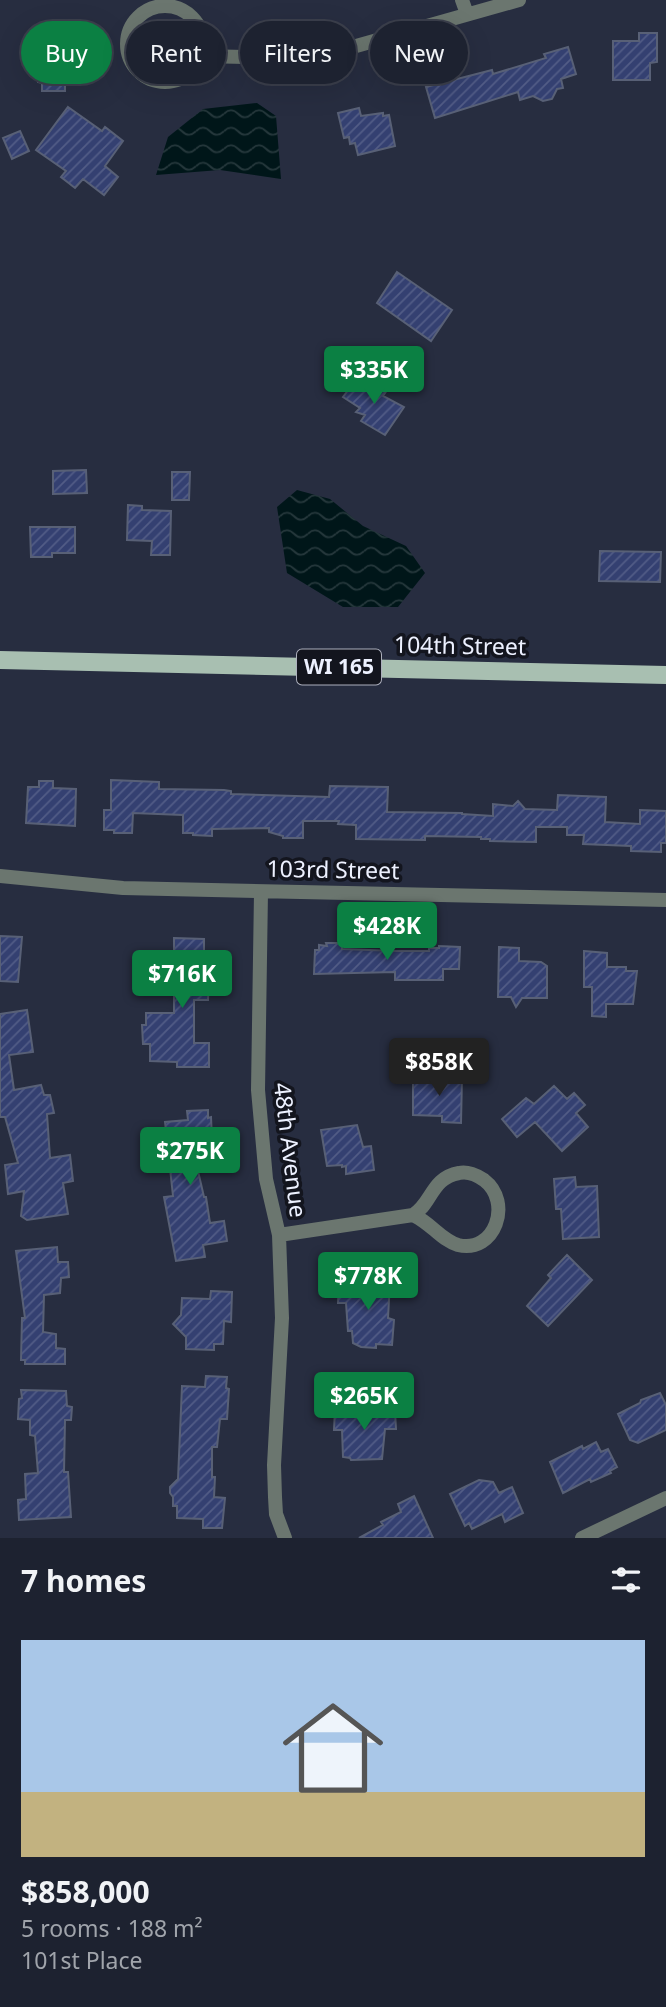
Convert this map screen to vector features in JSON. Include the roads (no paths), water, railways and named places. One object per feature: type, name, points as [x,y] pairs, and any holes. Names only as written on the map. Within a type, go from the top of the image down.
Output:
[{"type":"main road","name":"104th Street","points":[[0,660],[666,675]]},
{"type":"street","points":[[226,57],[294,58],[342,50],[465,7],[519,0]]},
{"type":"street","points":[[176,7],[187,12],[202,32],[202,56],[186,76],[174,81],[148,79],[137,71],[130,60],[128,34],[141,14],[152,8],[176,7]]},
{"type":"street","name":"103rd Street","points":[[0,876],[123,888],[666,900]]},
{"type":"street","name":"48th Avenue","points":[[261,892],[258,1090],[266,1179],[279,1235],[282,1318],[274,1476],[276,1514],[285,1538]]},
{"type":"street","points":[[279,1235],[413,1216],[423,1210],[431,1191],[439,1183],[460,1172],[476,1175],[494,1188],[500,1214],[492,1232],[484,1240],[460,1245],[437,1232],[427,1221],[413,1216]]},
{"type":"street","points":[[582,1538],[666,1499]]},
{"type":"water","points":[[257,103],[276,116],[281,179],[220,170],[156,175],[168,137],[203,109]]},
{"type":"water","points":[[297,490],[330,499],[363,526],[406,546],[425,573],[398,607],[343,607],[287,573],[277,507]]}]
